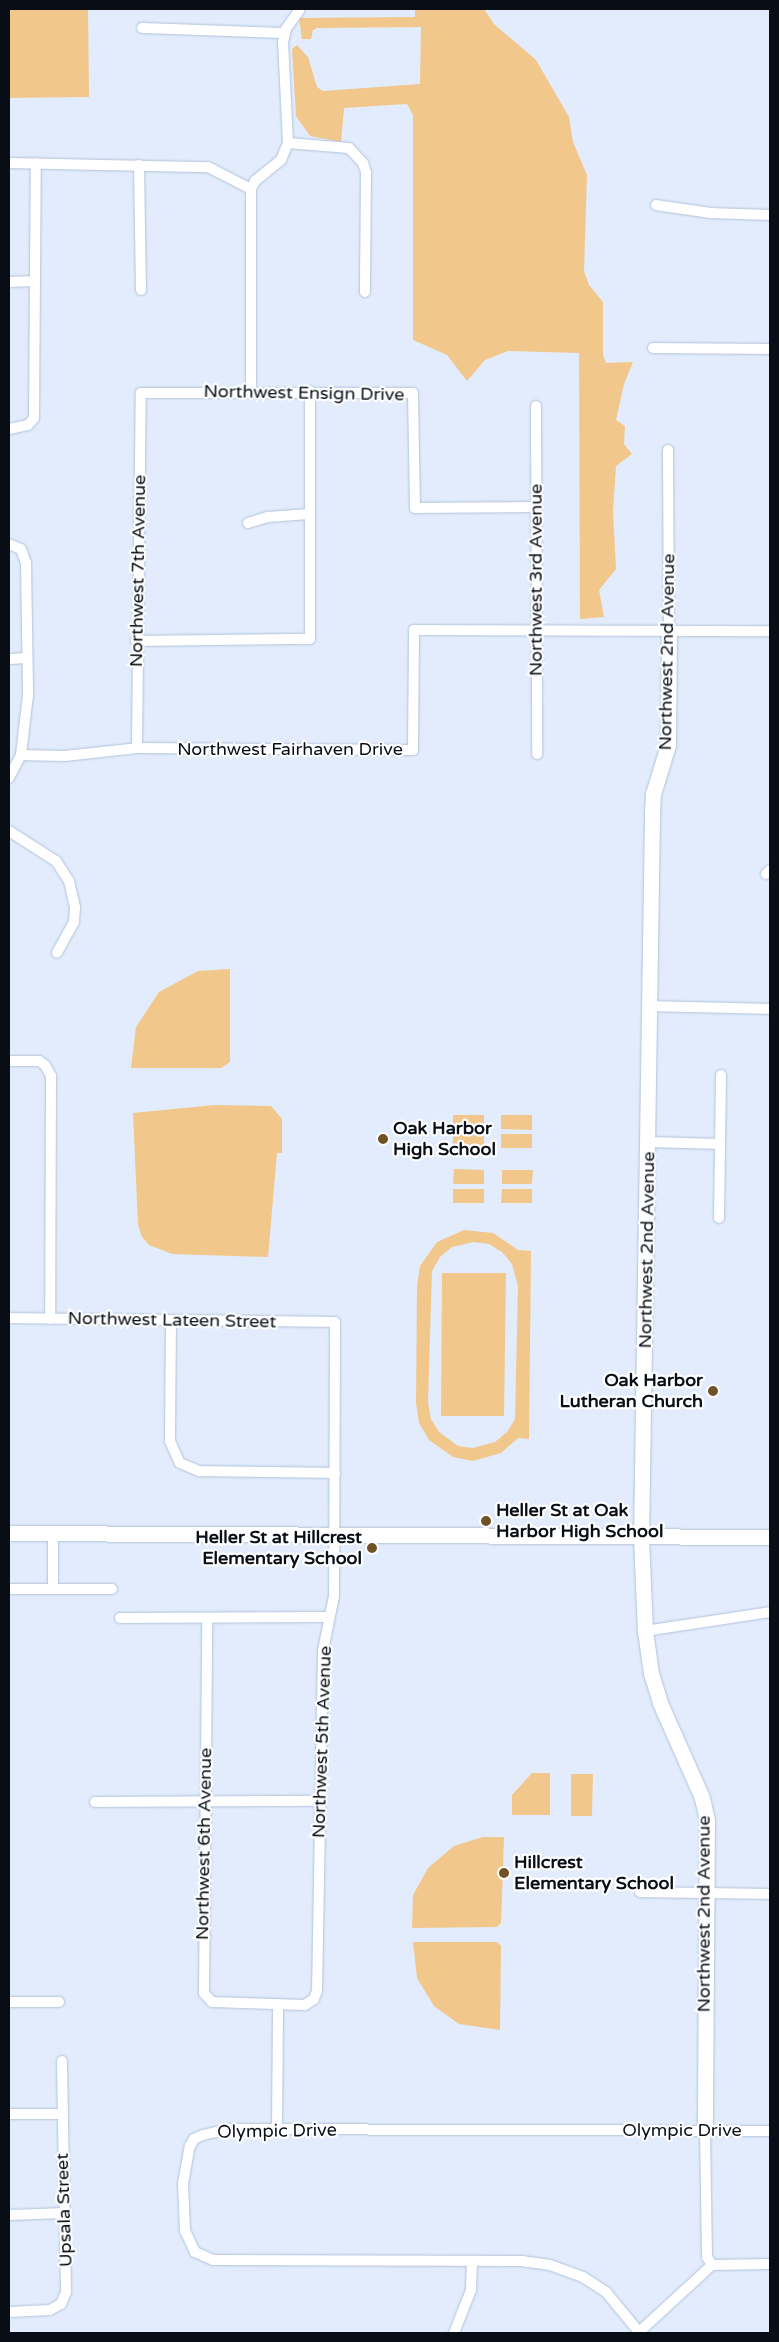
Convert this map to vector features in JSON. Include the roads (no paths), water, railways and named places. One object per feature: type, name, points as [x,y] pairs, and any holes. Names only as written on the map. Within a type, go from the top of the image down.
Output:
[{"type":"street","points":[[251,391],[251,189],[255,180],[281,160],[288,143],[282,54],[284,33],[300,9]]},
{"type":"street","points":[[142,28],[284,33]]},
{"type":"street","points":[[288,143],[349,148],[363,163],[366,172],[364,292]]},
{"type":"street","points":[[9,163],[208,167],[251,189]]},
{"type":"street","points":[[9,429],[28,425],[34,418],[36,163]]},
{"type":"street","points":[[140,165],[141,290]]},
{"type":"street","points":[[656,205],[710,213],[770,215]]},
{"type":"street","points":[[9,282],[35,281]]},
{"type":"street","points":[[653,348],[770,349]]},
{"type":"street","name":"Northwest Ensign Drive","points":[[141,393],[251,391],[413,393],[415,508],[535,507]]},
{"type":"street","points":[[136,641],[310,639],[310,391]]},
{"type":"street","name":"Northwest 7th Avenue","points":[[137,748],[136,641],[141,393]]},
{"type":"street","name":"Northwest 3rd Avenue","points":[[536,406],[536,754]]},
{"type":"street","name":"Northwest 2nd Avenue","points":[[668,450],[668,745],[652,809],[649,1142],[642,1537],[645,1631],[660,1703],[702,1798],[707,1820],[705,1893],[705,2130]]},
{"type":"street","points":[[248,523],[268,517],[309,514]]},
{"type":"street","points":[[9,544],[21,549],[26,564],[28,695],[21,755],[9,778]]},
{"type":"street","name":"Northwest Fairhaven Drive","points":[[21,755],[74,756],[137,748],[413,750],[414,630],[770,631]]},
{"type":"street","points":[[9,659],[26,658]]},
{"type":"street","points":[[9,831],[56,861],[69,881],[75,908],[74,922],[57,953]]},
{"type":"street","points":[[650,1006],[770,1009]]},
{"type":"street","points":[[9,1061],[39,1061],[45,1065],[51,1076],[50,1319]]},
{"type":"street","points":[[719,1218],[721,1075]]},
{"type":"street","points":[[649,1142],[719,1144]]},
{"type":"street","name":"Northwest Lateen Street","points":[[9,1318],[335,1322]]},
{"type":"street","points":[[171,1320],[170,1441],[180,1463],[199,1471],[335,1473]]},
{"type":"street","name":"Northwest 5th Avenue","points":[[278,2004],[305,2004],[317,1995],[323,1650],[328,1617],[334,1596],[335,1322]]},
{"type":"street","points":[[9,1534],[770,1537]]},
{"type":"street","points":[[53,1534],[54,1589]]},
{"type":"street","points":[[9,1590],[112,1589]]},
{"type":"street","points":[[645,1631],[770,1612]]},
{"type":"street","points":[[120,1618],[328,1617]]},
{"type":"street","name":"Northwest 6th Avenue","points":[[207,1618],[204,1993],[212,2002],[278,2004]]},
{"type":"street","points":[[95,1802],[319,1801]]},
{"type":"street","points":[[640,1892],[770,1894]]},
{"type":"street","points":[[9,2002],[59,2002]]},
{"type":"street","points":[[277,2129],[278,2004]]},
{"type":"street","name":"Upsala Street","points":[[9,2312],[50,2310],[64,2299],[66,2213],[62,2061]]},
{"type":"street","points":[[9,2114],[62,2114]]},
{"type":"street","name":"Olympic Drive","points":[[639,2333],[606,2292],[564,2269],[523,2261],[472,2264],[225,2262],[195,2252],[185,2231],[183,2184],[185,2162],[194,2139],[228,2129],[770,2131]]},
{"type":"street","points":[[705,2130],[707,2257],[712,2265]]},
{"type":"street","points":[[9,2215],[66,2213]]},
{"type":"street","points":[[454,2333],[471,2290],[472,2264]]},
{"type":"street","points":[[639,2333],[712,2265],[770,2264]]},
{"type":"place","name":"Oak Harbor High School","points":[[383,1139]]},
{"type":"place","name":"Oak Harbor Lutheran Church","points":[[713,1391]]},
{"type":"place","name":"Heller St at Oak Harbor High School","points":[[486,1521]]},
{"type":"place","name":"Heller St at Hillcrest Elementary School","points":[[372,1548]]},
{"type":"place","name":"Hillcrest Elementary School","points":[[504,1873]]}]
